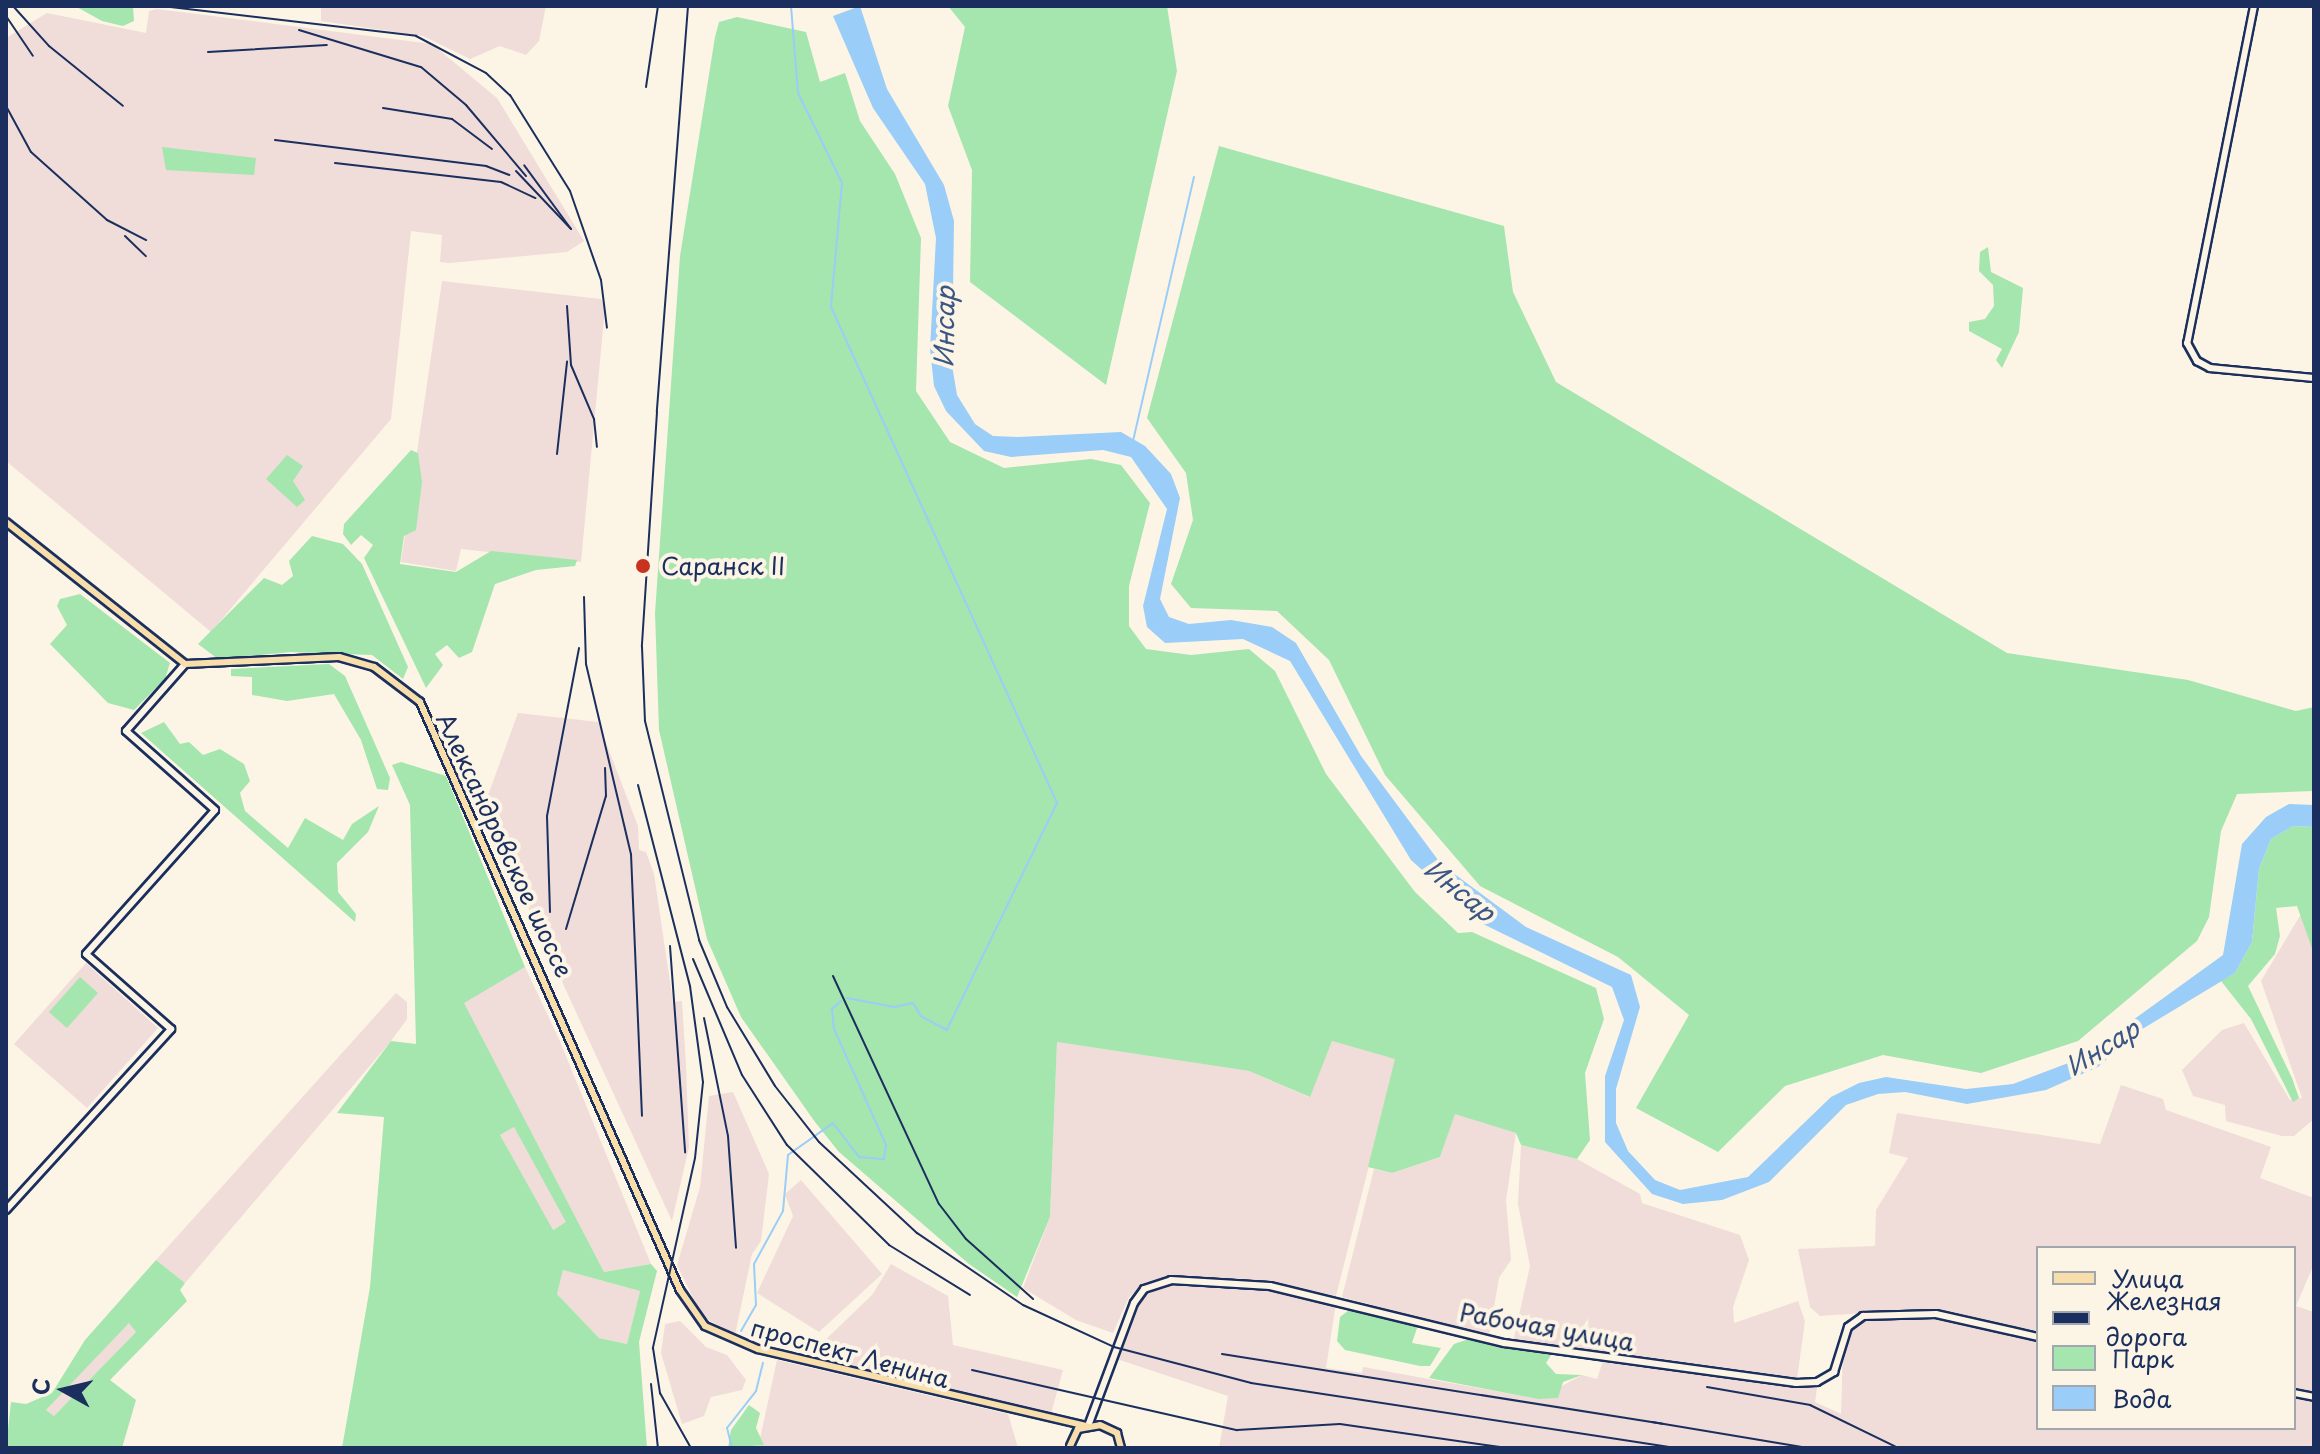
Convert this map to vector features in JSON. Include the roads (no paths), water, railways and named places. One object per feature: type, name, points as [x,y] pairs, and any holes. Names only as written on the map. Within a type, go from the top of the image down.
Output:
[{"type":"main road","points":[[6,522],[185,664]]},
{"type":"main road","name":"Александровское шоссе","points":[[185,664],[339,657],[374,667],[420,702],[671,1266]]},
{"type":"main road","name":"проспект Ленина","points":[[671,1266],[697,1318],[739,1343],[1056,1422],[1107,1426]]},
{"type":"main road","points":[[1056,1422],[1070,1447]]},
{"type":"main road","points":[[1070,1447],[1073,1433],[1087,1426]]},
{"type":"main road","points":[[1107,1426],[1121,1448]]},
{"type":"street","points":[[2254,6],[2187,330],[2191,354],[2204,365],[2314,378]]},
{"type":"street","points":[[6,1210],[171,1029],[86,954],[215,810],[126,731],[185,664]]},
{"type":"street","name":"Рабочая улица","points":[[1097,1411],[1109,1359],[1134,1303],[1152,1285],[1180,1279],[1297,1291],[1520,1346],[1796,1383],[1817,1382],[1834,1372],[1848,1327],[1863,1316],[1936,1314],[2036,1337]]},
{"type":"street","points":[[1087,1426],[1097,1411],[1107,1426]]},
{"type":"water","name":"Инсар","points":[[860,6],[887,89],[944,185],[954,221],[952,365],[957,395],[975,424],[993,436],[1121,432],[1145,446],[1171,474],[1180,498],[1160,599],[1169,617],[1189,624],[1231,620],[1272,627],[1296,643],[1361,756],[1441,864],[1526,927],[1631,975],[1640,1007],[1616,1089],[1616,1123],[1628,1151],[1655,1180],[1680,1190],[1748,1177],[1831,1097],[1859,1083],[1886,1077],[1966,1089],[2013,1084],[2079,1059],[2223,955],[2242,844],[2266,817],[2289,804],[2314,805],[2314,827],[2293,826],[2271,839],[2259,869],[2252,942],[2235,973],[2139,1031],[2098,1067],[2046,1090],[1967,1104],[1905,1092],[1878,1094],[1846,1105],[1769,1182],[1722,1200],[1683,1204],[1652,1194],[1605,1142],[1605,1076],[1624,1020],[1612,987],[1481,923],[1411,860],[1290,661],[1243,639],[1165,643],[1147,627],[1143,606],[1167,509],[1131,457],[1103,450],[1011,457],[984,451],[946,411],[934,386],[930,349],[936,238],[925,184],[873,108],[833,16]]},
{"type":"waterway","points":[[791,6],[798,93],[842,183],[831,307],[1057,803],[947,1030],[921,1016],[913,1003],[894,1007],[847,998]]},
{"type":"waterway","points":[[1133,441],[1194,177]]},
{"type":"waterway","points":[[741,1331],[756,1305],[754,1264],[783,1211],[788,1155],[833,1123],[859,1157],[884,1159],[886,1145],[834,1029],[832,1009],[841,1001]]},
{"type":"waterway","points":[[732,1448],[727,1428],[756,1391],[763,1363]]},
{"type":"railway","points":[[13,6],[49,46],[123,106]]},
{"type":"railway","points":[[162,6],[416,36],[486,73],[510,95],[570,191],[601,280],[607,328]]},
{"type":"railway","points":[[646,87],[658,6]]},
{"type":"railway","points":[[688,6],[642,647],[645,721],[699,940],[727,1007],[775,1086],[819,1142],[917,1233],[1023,1305],[1114,1347],[1251,1383],[1674,1448]]},
{"type":"railway","points":[[6,16],[33,56]]},
{"type":"railway","points":[[299,30],[421,67],[466,105],[526,176]]},
{"type":"railway","points":[[208,52],[327,45]]},
{"type":"railway","points":[[6,106],[31,152],[107,220],[146,240]]},
{"type":"railway","points":[[383,108],[452,119],[492,149]]},
{"type":"railway","points":[[275,140],[486,166],[509,175]]},
{"type":"railway","points":[[335,163],[501,182],[535,198]]},
{"type":"railway","points":[[516,171],[571,229],[524,165]]},
{"type":"railway","points":[[125,236],[146,256]]},
{"type":"railway","points":[[567,306],[571,365],[594,419],[597,447]]},
{"type":"railway","points":[[557,454],[567,362]]},
{"type":"railway","points":[[584,597],[586,664],[631,854],[642,1116]]},
{"type":"railway","points":[[550,912],[547,816],[579,648]]},
{"type":"railway","points":[[566,929],[606,796],[605,768]]},
{"type":"railway","points":[[638,785],[690,986],[703,1082],[695,1158],[653,1348],[660,1393],[691,1448]]},
{"type":"railway","points":[[670,946],[685,1152]]},
{"type":"railway","points":[[693,959],[742,1075],[787,1145],[889,1245],[970,1295]]},
{"type":"railway","points":[[833,976],[939,1204],[966,1239],[1033,1299]]},
{"type":"railway","points":[[704,1018],[728,1136],[736,1248]]},
{"type":"railway","points":[[1222,1354],[1662,1424]]},
{"type":"railway","points":[[972,1370],[1237,1430],[1340,1424],[1507,1448]]},
{"type":"railway","points":[[651,1384],[658,1448]]},
{"type":"railway","points":[[1707,1387],[1810,1405],[1898,1448]]},
{"type":"railway","points":[[1652,1422],[1808,1448]]},
{"type":"place","name":"Саранск II","points":[[643,566]]}]
